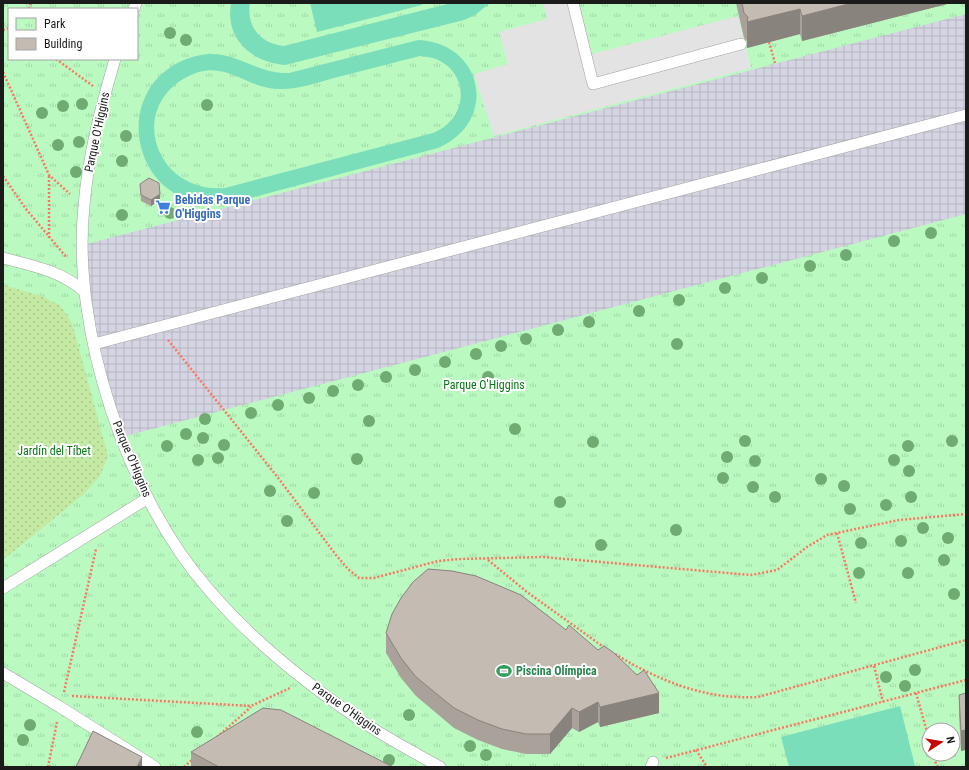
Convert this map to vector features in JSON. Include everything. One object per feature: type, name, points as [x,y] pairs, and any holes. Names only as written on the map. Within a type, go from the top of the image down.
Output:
[{"type":"lane","points":[[573,3],[593,84],[741,44]]},
{"type":"lane","name":"Parque O'Higgins","points":[[115,60],[104,95],[92,149],[83,207],[83,276],[94,344],[119,430],[138,478],[169,535],[208,589],[257,638],[307,681],[371,727],[435,765]]},
{"type":"lane","points":[[94,344],[966,115]]},
{"type":"lane","points":[[3,258],[51,271],[72,280],[85,292]]},
{"type":"lane","points":[[3,588],[102,525],[148,498]]},
{"type":"lane","points":[[3,673],[155,767]]},
{"type":"path","points":[[769,42],[775,63]]},
{"type":"path","points":[[57,60],[104,95]]},
{"type":"path","points":[[3,72],[50,175],[83,207]]},
{"type":"path","points":[[49,238],[50,175]]},
{"type":"path","points":[[3,176],[49,238],[83,276]]},
{"type":"path","points":[[158,327],[279,479],[336,555],[348,569],[359,578],[374,578],[438,561],[543,557],[751,575],[777,570],[816,541],[827,535],[899,520],[966,514]]},
{"type":"path","points":[[48,767],[60,707],[102,525]]},
{"type":"path","points":[[838,533],[856,603]]},
{"type":"path","points":[[488,559],[527,592],[607,649]]},
{"type":"path","points":[[612,652],[638,668],[679,686],[733,698],[758,697],[966,640]]},
{"type":"path","points":[[874,666],[883,702]]},
{"type":"path","points":[[652,764],[696,750],[966,680]]},
{"type":"path","points":[[212,742],[251,706],[307,681]]},
{"type":"path","points":[[916,694],[924,722]]},
{"type":"path","points":[[63,695],[251,706]]},
{"type":"path","points":[[696,750],[707,767]]},
{"type":"path","points":[[184,767],[195,757]]},
{"type":"green space","name":"Parque O'Higgins","points":[[3,3],[966,3],[966,767],[3,767]]},
{"type":"green space","points":[[231,3],[250,3],[250,20],[257,33],[268,42],[284,46],[451,3],[490,3],[475,15],[464,20],[285,65],[262,59],[243,47],[232,28],[230,16]]},
{"type":"green space","points":[[310,3],[421,3],[422,5],[317,32]]},
{"type":"green space","points":[[418,40],[440,44],[458,54],[469,69],[476,85],[476,103],[470,121],[457,136],[438,148],[228,204],[195,202],[169,189],[151,170],[141,146],[139,120],[146,94],[163,73],[189,58],[204,54],[217,54],[229,56],[263,69],[289,73]],"holes":[[[420,56],[436,59],[448,66],[456,76],[460,88],[460,101],[456,114],[447,125],[433,133],[225,188],[201,186],[182,178],[167,165],[158,148],[154,129],[157,110],[167,92],[185,78],[199,72],[211,70],[222,72],[254,84],[285,89],[306,86]]]},
{"type":"green space","name":"Jardín del Tíbet","points":[[3,285],[41,296],[60,305],[72,323],[108,456],[100,476],[84,494],[3,560]]},
{"type":"green space","points":[[900,706],[915,766],[789,767],[781,737]]},
{"type":"shaded area","points":[[543,3],[579,3],[592,54],[738,16],[751,68],[494,136],[474,74],[508,64],[499,32],[547,19]]},
{"type":"shaded area","points":[[966,14],[966,214],[122,437],[101,372],[83,245]]},
{"type":"building","points":[[742,3],[852,3],[802,16],[800,9],[747,22],[748,17],[744,13]]},
{"type":"building","points":[[149,178],[159,183],[160,194],[151,200],[141,195],[140,184]]},
{"type":"building","name":"Piscina Olímpica","points":[[428,569],[452,571],[476,576],[521,595],[566,630],[569,625],[598,650],[604,646],[613,652],[637,675],[644,670],[659,693],[600,707],[598,702],[579,712],[572,708],[550,734],[526,734],[502,729],[478,720],[454,708],[416,677],[401,658],[386,633],[392,614],[401,598],[413,582]]},
{"type":"building","points":[[966,693],[966,747],[965,730],[961,731],[959,695]]},
{"type":"building","points":[[263,708],[281,710],[393,767],[219,767],[191,752]]},
{"type":"building","points":[[93,731],[142,757],[137,767],[76,767]]},
{"type":"place","name":"Bebidas Parque O'Higgins","points":[[163,207]]},
{"type":"place","name":"Piscina Olímpica","points":[[504,671]]}]
